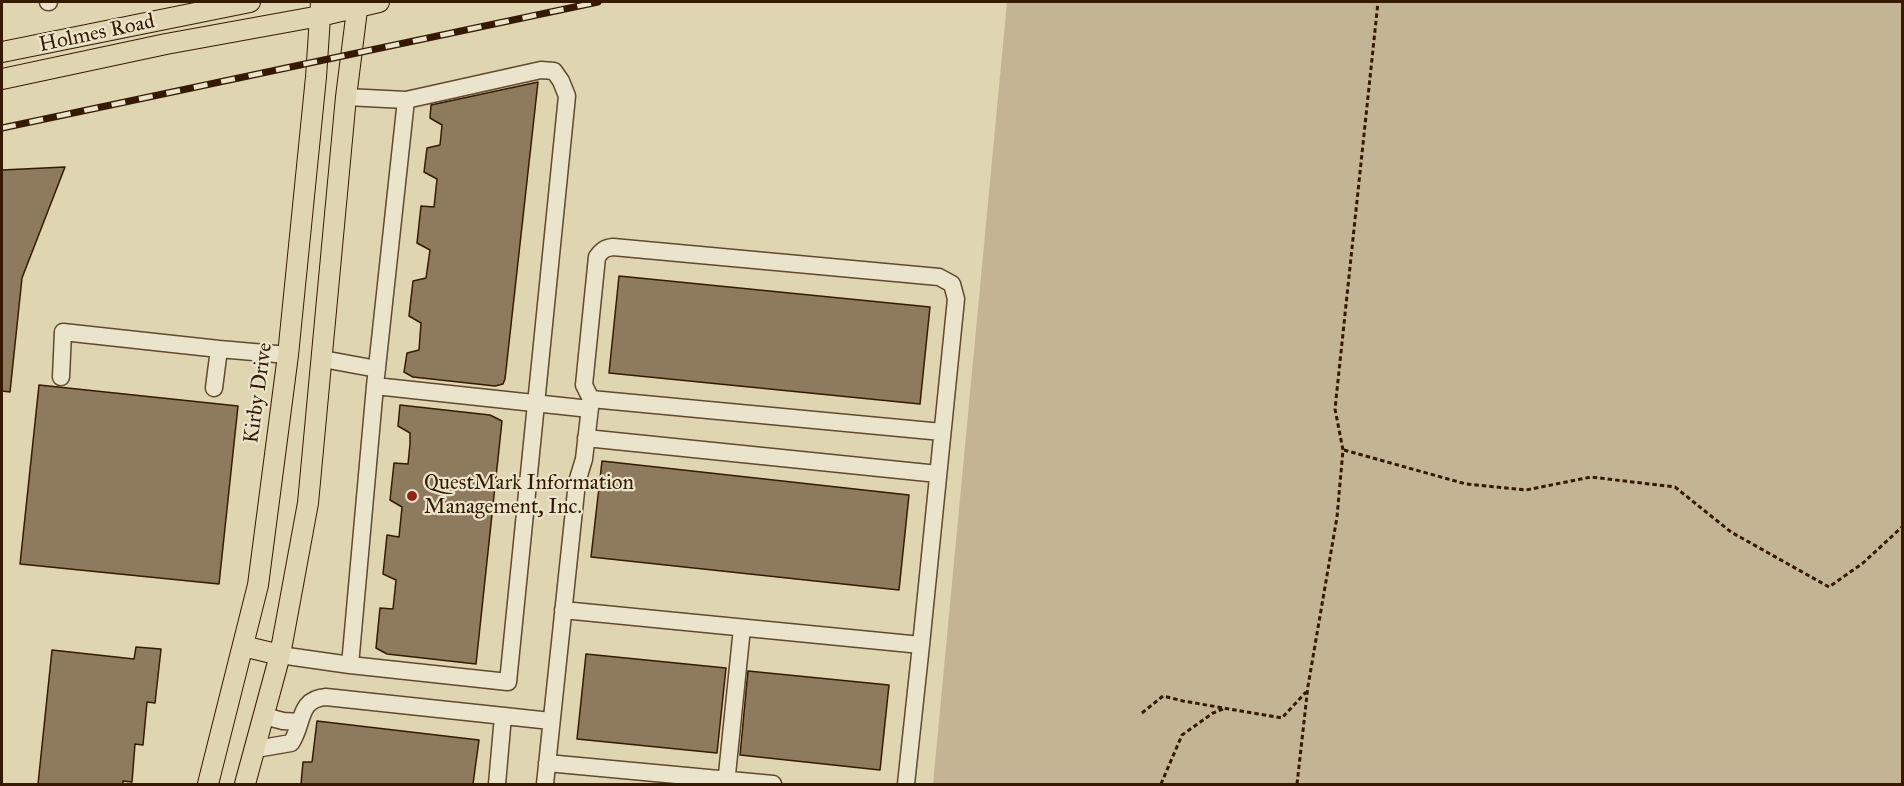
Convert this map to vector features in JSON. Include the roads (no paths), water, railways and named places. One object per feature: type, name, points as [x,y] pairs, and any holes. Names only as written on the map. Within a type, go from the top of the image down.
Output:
[{"type":"main road","name":"Holmes Road","points":[[2,52],[249,2]]},
{"type":"main road","name":"Holmes Road","points":[[2,78],[321,9],[380,2]]},
{"type":"main road","points":[[245,784],[280,655],[308,502],[346,97],[358,4]]},
{"type":"main road","name":"Kirby Drive","points":[[208,784],[258,585],[288,355],[321,9]]},
{"type":"main road","points":[[288,355],[322,359]]},
{"type":"main road","points":[[243,646],[280,655]]},
{"type":"lane","points":[[280,655],[508,682],[567,96],[554,71],[541,70],[406,100],[346,97]]},
{"type":"lane","points":[[350,665],[376,378],[406,100]]},
{"type":"lane","points":[[545,784],[577,482],[584,459],[590,404],[584,385],[597,257],[606,247],[939,277],[952,284],[956,299],[906,784]]},
{"type":"lane","points":[[60,376],[63,332],[288,355]]},
{"type":"lane","points":[[214,388],[219,349]]},
{"type":"lane","points":[[322,359],[376,378],[535,402],[590,404],[942,432]]},
{"type":"lane","points":[[586,438],[938,474]]},
{"type":"lane","points":[[563,610],[921,645]]},
{"type":"lane","points":[[726,782],[742,628]]},
{"type":"lane","points":[[256,750],[291,743],[297,735],[306,706],[315,698],[326,697],[551,721]]},
{"type":"lane","points":[[264,716],[283,721],[300,722]]},
{"type":"lane","points":[[497,784],[503,716]]},
{"type":"lane","points":[[547,763],[726,782],[773,784]]},
{"type":"railway","points":[[2,128],[598,2]]},
{"type":"place","name":"QuestMark Information Management, Inc.","points":[[412,496]]}]
